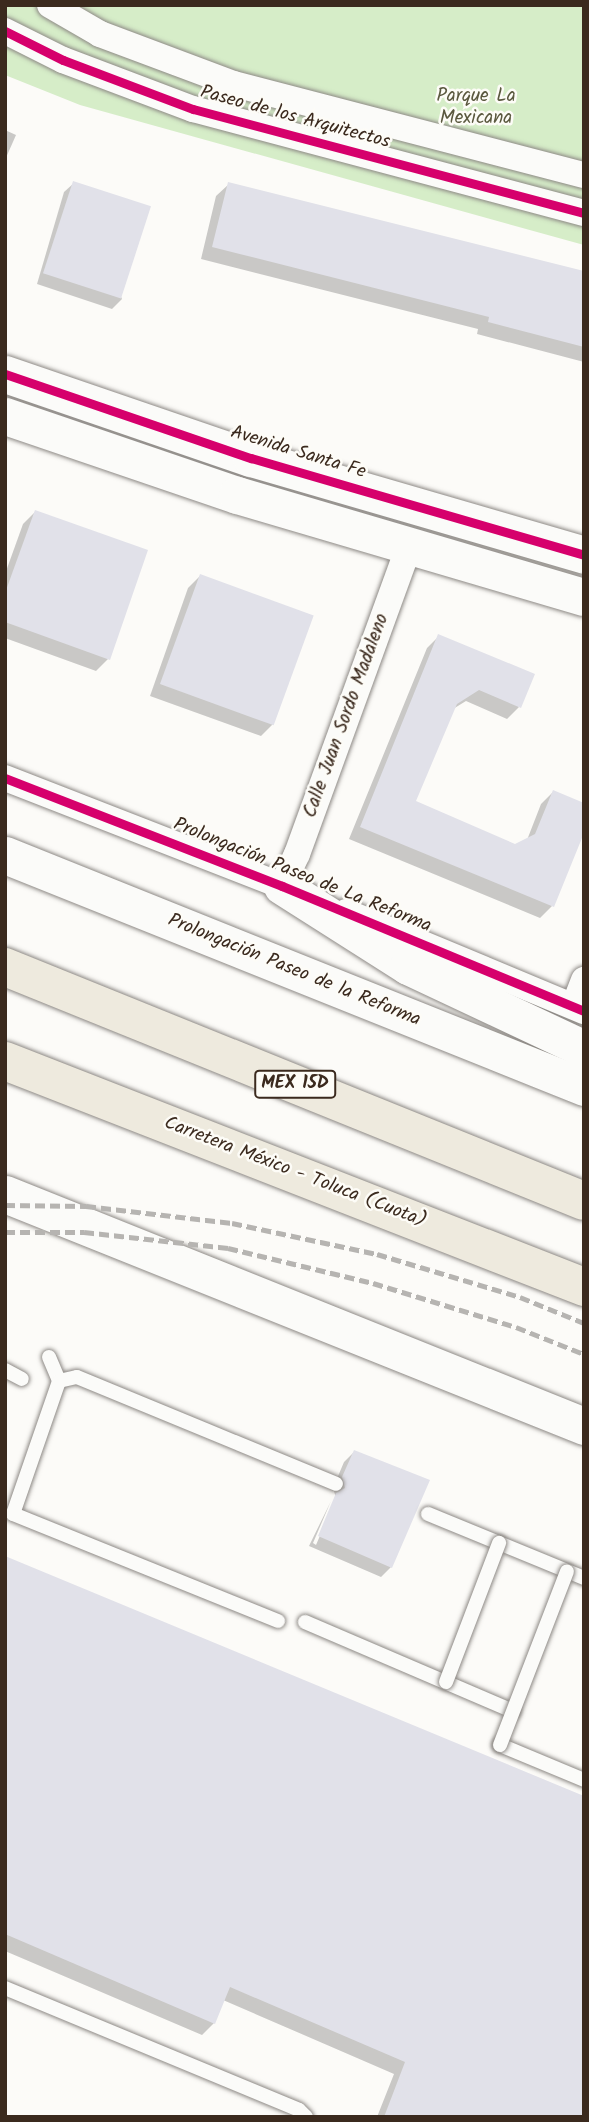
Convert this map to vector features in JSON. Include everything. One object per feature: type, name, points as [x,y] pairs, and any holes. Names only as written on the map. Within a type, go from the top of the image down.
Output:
[{"type":"highway","name":"MEX 15D","points":[[5,967],[584,1201]]},
{"type":"highway","name":"Carretera México - Toluca (Cuota)","points":[[5,1062],[584,1287]]},
{"type":"main road","name":"Avenida Santa Fe","points":[[5,374],[251,458],[584,555]]},
{"type":"main road","points":[[5,416],[237,495],[584,597]]},
{"type":"main road","name":"Prolongación Paseo de la Reforma","points":[[7,856],[584,1087]]},
{"type":"main road","points":[[282,886],[408,966],[481,1003],[584,1049]]},
{"type":"main road","points":[[5,1194],[584,1426]]},
{"type":"street","name":"Paseo de los Arquitectos","points":[[50,5],[100,34],[234,85],[584,175]]},
{"type":"street","name":"Paseo de los Arquitectos","points":[[5,31],[63,60],[193,109],[584,213]]},
{"type":"street","name":"Calle Juan Sordo Madaleno","points":[[282,886],[297,854],[409,546]]},
{"type":"street","name":"Prolongación Paseo de La Reforma","points":[[5,778],[282,886],[579,1008]]},
{"type":"street","points":[[579,1008],[584,980]]},
{"type":"lane","points":[[49,1357],[60,1381],[13,1514],[278,1621]]},
{"type":"lane","points":[[5,1370],[22,1379]]},
{"type":"lane","points":[[60,1381],[77,1377],[336,1484]]},
{"type":"lane","points":[[428,1514],[584,1578]]},
{"type":"lane","points":[[446,1682],[499,1543]]},
{"type":"lane","points":[[567,1571],[500,1745],[584,1780]]},
{"type":"lane","points":[[305,1622],[513,1711]]},
{"type":"lane","points":[[5,1988],[299,2110],[306,2117]]},
{"type":"green space","name":"Parque La Mexicana","points":[[5,5],[584,5],[584,245],[80,105],[5,75]]},
{"type":"building","points":[[73,181],[151,206],[121,299],[43,273]]},
{"type":"building","points":[[228,182],[584,271],[584,347],[488,322],[489,317],[212,247]]},
{"type":"building","points":[[35,510],[148,550],[110,660],[5,622],[5,593]]},
{"type":"building","points":[[200,574],[314,615],[274,725],[160,684]]},
{"type":"building","points":[[438,634],[535,674],[521,708],[479,690],[457,704],[416,801],[515,844],[535,834],[553,790],[584,803],[584,833],[554,907],[360,827]]},
{"type":"building","points":[[354,1450],[430,1480],[392,1568],[318,1536],[336,1493],[345,1488],[342,1477]]},
{"type":"building","points":[[5,1556],[584,1796],[584,2117],[384,2117],[405,2062],[230,1987],[215,2024],[5,1934]]},
{"type":"railway","points":[[5,1205],[86,1206],[232,1223],[377,1254],[520,1297],[584,1323]]},
{"type":"railway","points":[[5,1232],[84,1232],[228,1248],[373,1283],[516,1327],[584,1354]]},
{"type":"cycle path","points":[[5,31],[63,60],[193,109],[584,213]]},
{"type":"cycle path","points":[[5,374],[251,458],[584,555]]},
{"type":"cycle path","points":[[5,778],[282,886],[584,1011]]}]
